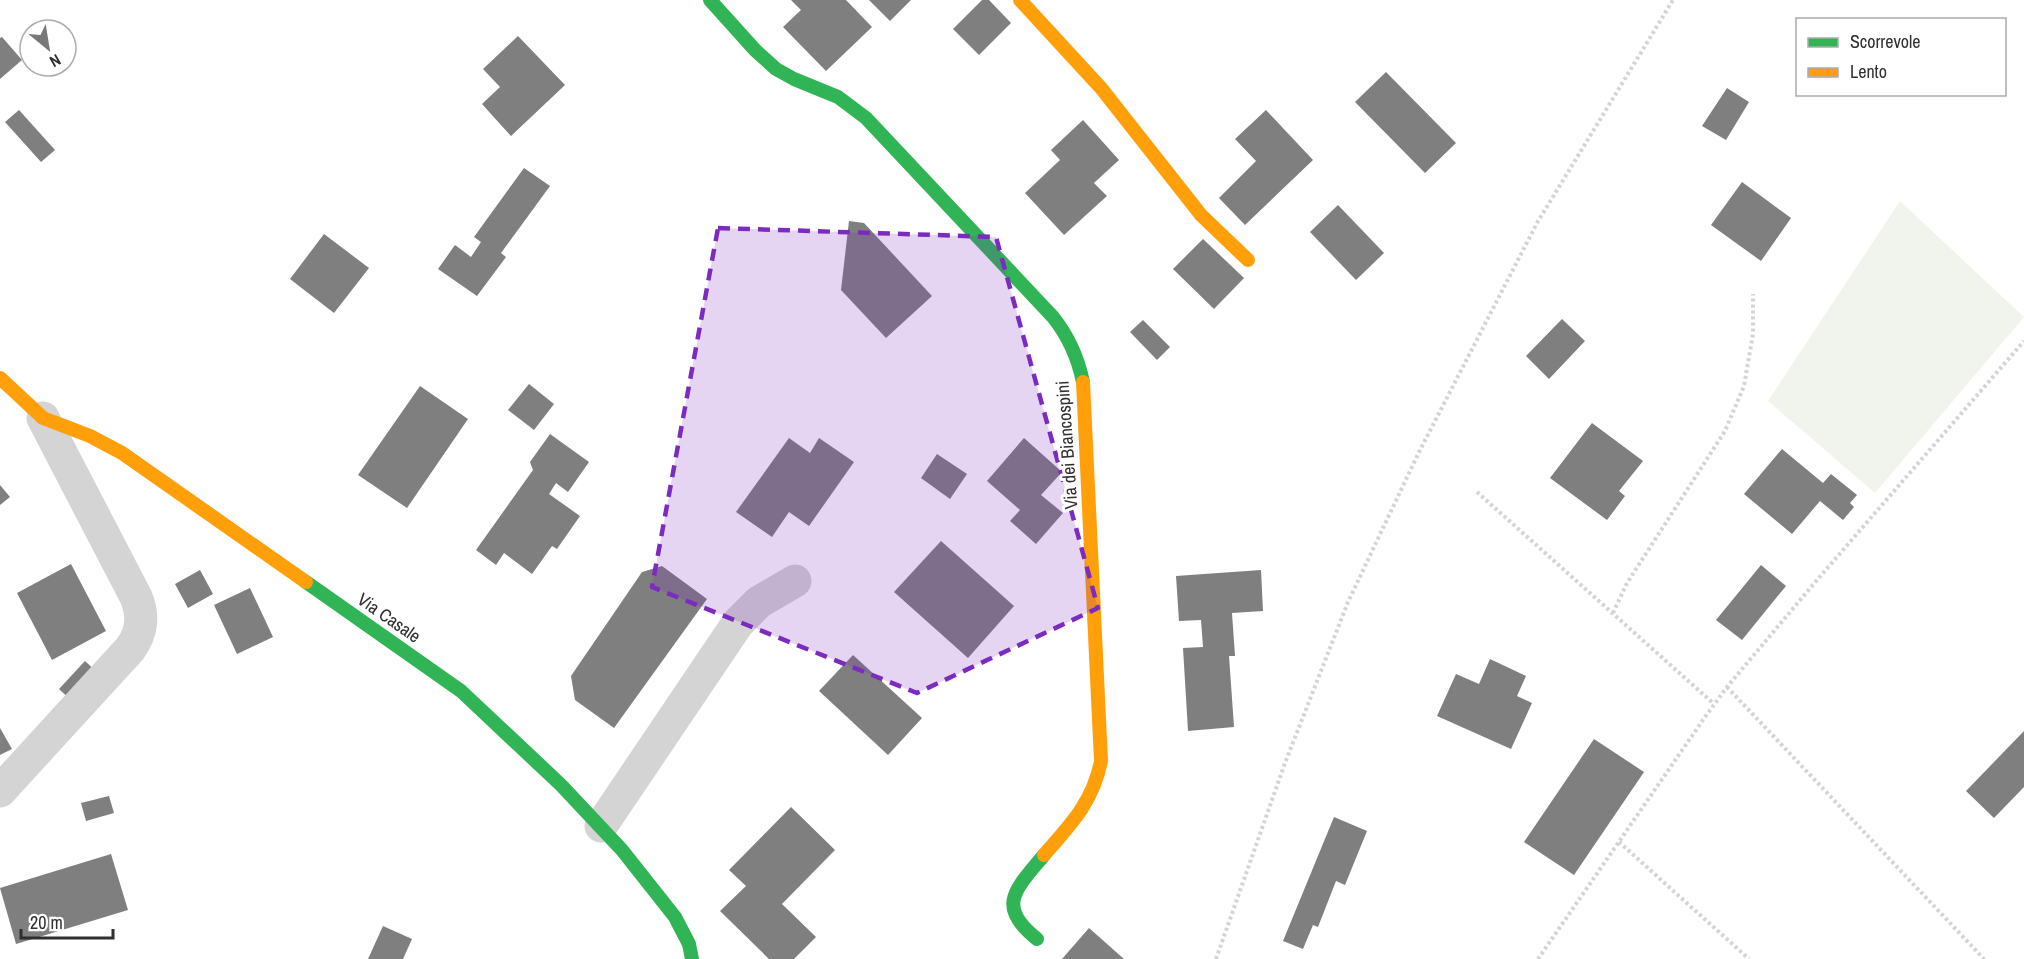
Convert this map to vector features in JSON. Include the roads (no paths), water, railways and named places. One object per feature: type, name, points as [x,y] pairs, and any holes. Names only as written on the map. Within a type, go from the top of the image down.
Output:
[{"type":"street","name":"Via dei Biancospini","points":[[710,0],[769,63],[794,79],[838,97],[866,118],[1053,317],[1068,337],[1080,364],[1084,391],[1101,761],[1097,783],[1086,805],[1022,882],[1013,899],[1012,908],[1016,917],[1023,927],[1037,939]]},
{"type":"street","points":[[1020,0],[1101,88],[1201,215],[1248,260]]},
{"type":"street","name":"Via Casale","points":[[0,378],[43,418],[90,436],[123,453],[461,691],[601,826],[675,917],[688,944],[692,959]]},
{"type":"street","points":[[0,791],[130,649],[135,643],[141,626],[140,606],[136,597],[43,418]]},
{"type":"street","points":[[601,826],[738,623],[759,602],[795,581]]}]
